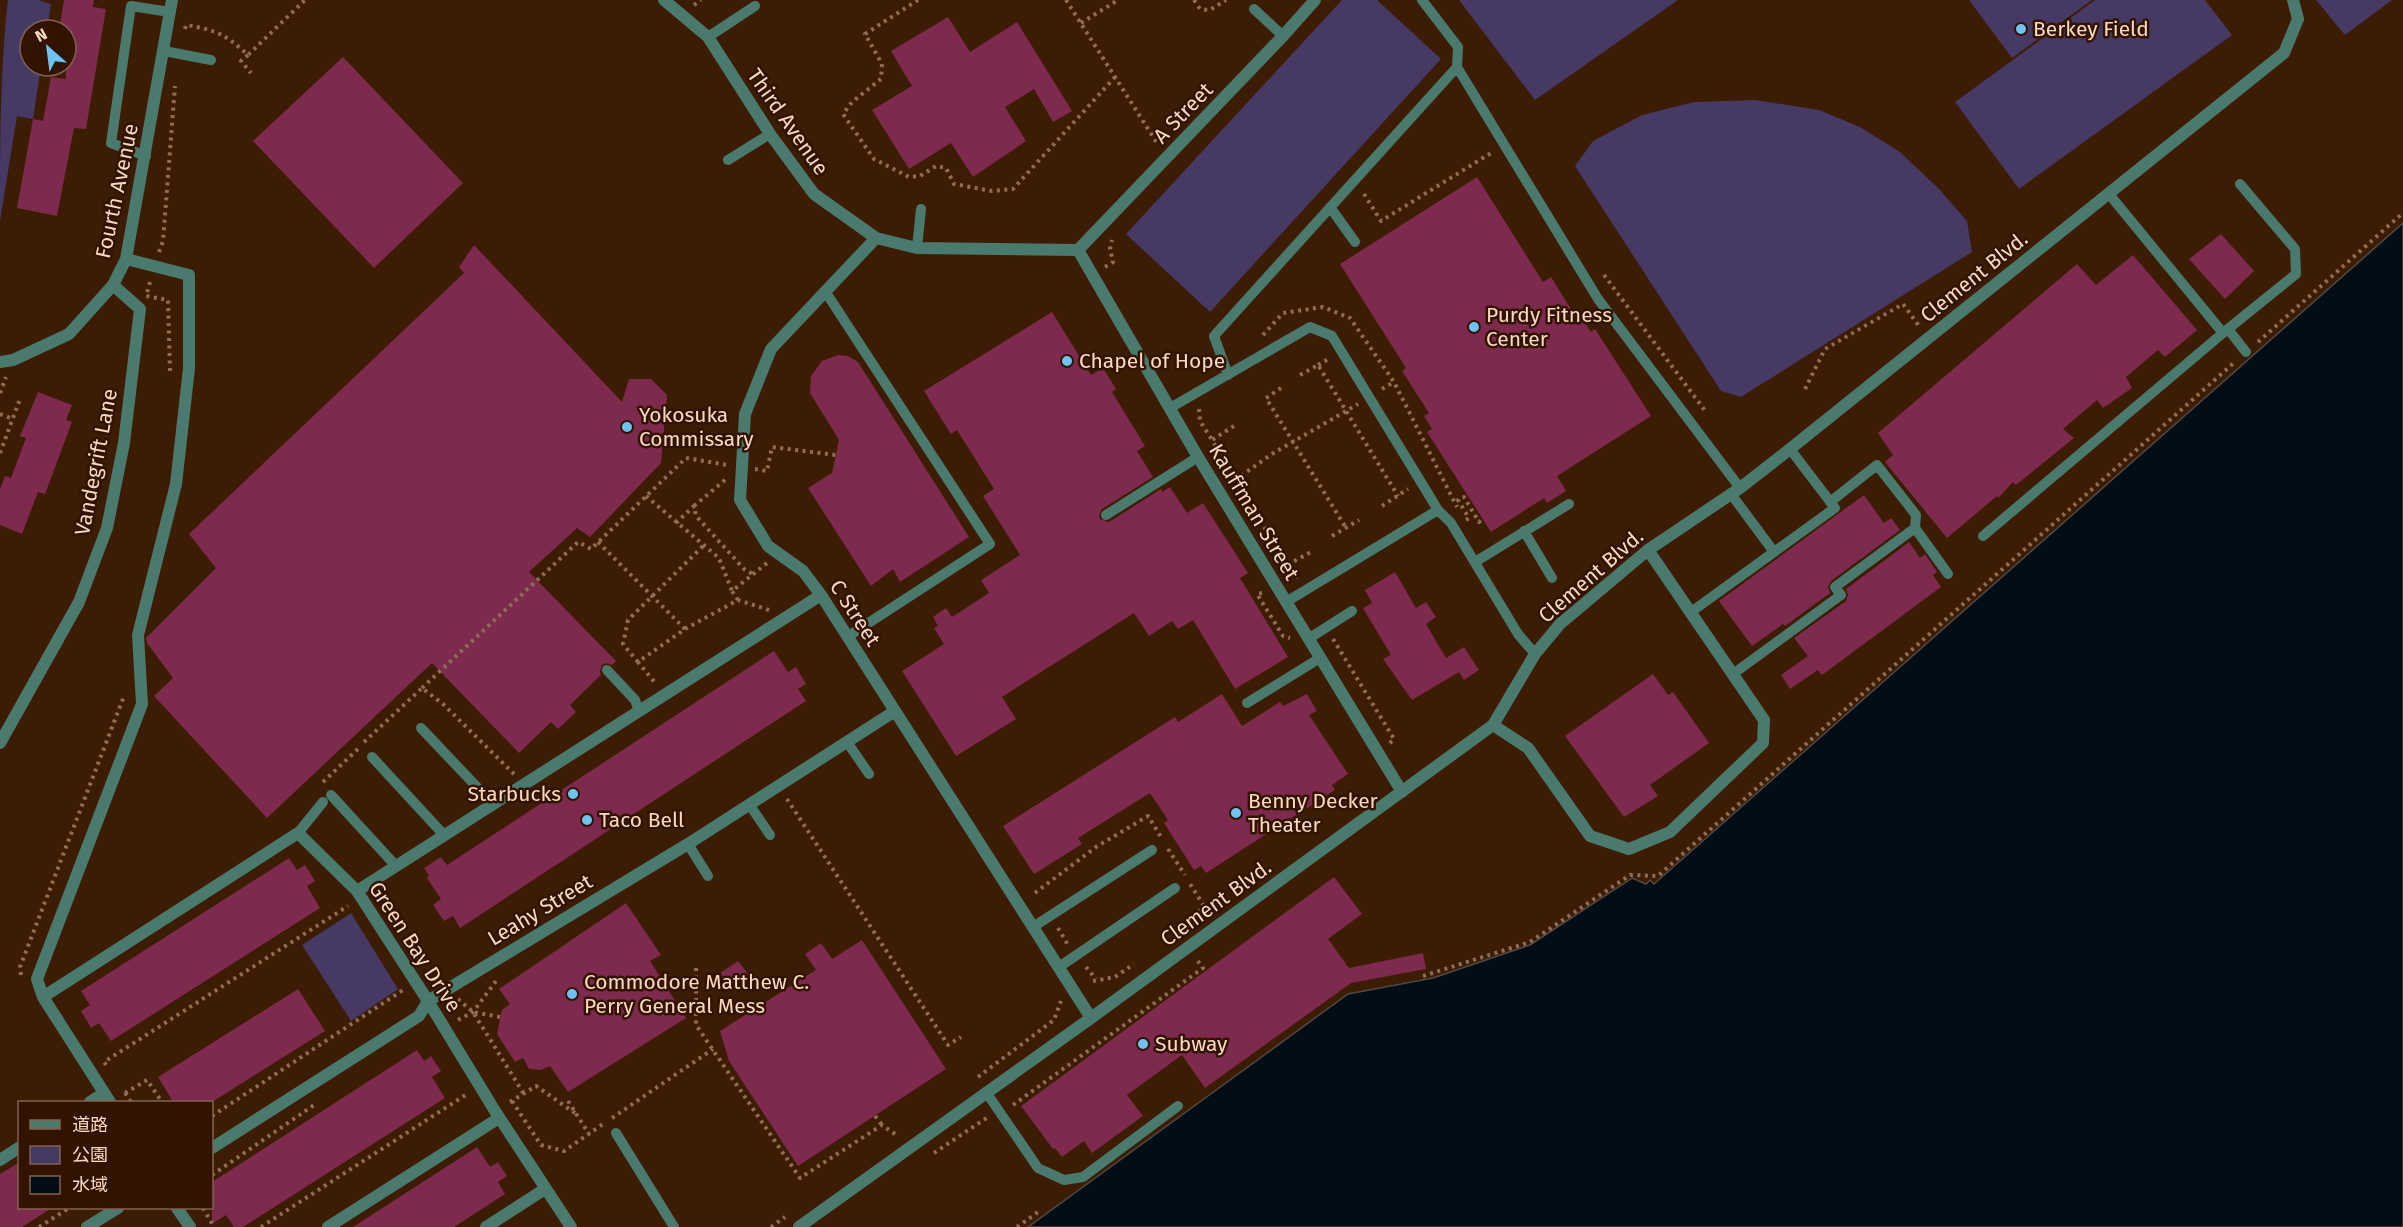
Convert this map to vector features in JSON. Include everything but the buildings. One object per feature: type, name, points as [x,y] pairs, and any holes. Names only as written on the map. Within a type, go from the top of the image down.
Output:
[{"type":"street","name":"Third Avenue","points":[[664,0],[708,37],[770,134],[814,194],[876,238],[917,248],[1078,250]]},
{"type":"street","name":"A Street","points":[[1078,250],[1315,0]]},
{"type":"street","name":"Clement Blvd.","points":[[799,1227],[1493,725],[1535,654],[1560,624],[1648,550],[1736,491],[1790,449],[2284,53],[2298,19],[2293,0]]},
{"type":"street","name":"Fourth Avenue","points":[[0,362],[13,360],[69,334],[113,285],[126,259],[171,6]]},
{"type":"street","name":"C Street","points":[[876,238],[771,349],[745,414],[740,500],[768,546],[803,571],[821,595],[1091,1018]]},
{"type":"street","name":"Kauffman Street","points":[[1078,250],[1198,457],[1402,792]]},
{"type":"street","points":[[107,1098],[43,997],[37,979],[142,704],[138,634],[176,484],[189,368],[189,275],[126,259]]},
{"type":"street","name":"Vandegrift Lane","points":[[0,743],[79,602],[107,528],[124,443],[140,309],[113,285]]},
{"type":"street","points":[[1493,725],[1528,748],[1590,836],[1629,849],[1670,832],[1763,743],[1764,720],[1648,550]]},
{"type":"street","points":[[357,891],[821,595]]},
{"type":"street","name":"Leahy Street","points":[[213,1147],[419,1016],[428,1001],[688,844],[895,711]]},
{"type":"street","points":[[43,997],[298,834]]},
{"type":"street","name":"Green Bay Drive","points":[[298,834],[357,891],[571,1227]]},
{"type":"street","points":[[328,1227],[497,1114]]},
{"type":"street","points":[[0,1160],[18,1149]]},
{"type":"street","points":[[486,1227],[545,1189]]},
{"type":"street","points":[[87,1227],[116,1209]]},
{"type":"street","points":[[178,1209],[190,1227]]},
{"type":"lane","points":[[1422,0],[1458,47],[1457,67],[1598,299],[1736,491],[1774,552]]},
{"type":"lane","points":[[146,156],[111,143],[131,6],[171,6]]},
{"type":"lane","points":[[708,37],[755,6]]},
{"type":"lane","points":[[1254,9],[1283,36]]},
{"type":"lane","points":[[164,51],[211,60]]},
{"type":"lane","points":[[1228,375],[1214,336],[1457,67]]},
{"type":"lane","points":[[728,160],[770,134]]},
{"type":"lane","points":[[1983,536],[2225,331],[2296,274],[2295,249],[2240,184]]},
{"type":"lane","points":[[2109,194],[2225,331],[2246,352]]},
{"type":"lane","points":[[1330,207],[1355,242]]},
{"type":"lane","points":[[917,248],[921,209]]},
{"type":"lane","points":[[825,291],[990,544],[848,637]]},
{"type":"lane","points":[[1170,408],[1310,327],[1332,336],[1438,510],[1451,523],[1518,634],[1535,654]]},
{"type":"lane","points":[[1690,612],[1835,508],[1790,449]]},
{"type":"lane","points":[[1106,515],[1198,457]]},
{"type":"lane","points":[[1830,502],[1877,465],[1916,515],[1915,528],[1948,574]]},
{"type":"lane","points":[[1474,562],[1569,504]]},
{"type":"lane","points":[[1286,602],[1438,510]]},
{"type":"lane","points":[[1732,674],[1841,595],[1835,587],[1915,528]]},
{"type":"lane","points":[[1524,531],[1552,578]]},
{"type":"lane","points":[[1308,639],[1352,611]]},
{"type":"lane","points":[[1247,703],[1320,658]]},
{"type":"lane","points":[[607,670],[635,700],[639,711]]},
{"type":"lane","points":[[421,728],[493,804]]},
{"type":"lane","points":[[847,742],[869,774]]},
{"type":"lane","points":[[372,757],[444,835]]},
{"type":"lane","points":[[298,834],[327,798],[396,866]]},
{"type":"lane","points":[[749,804],[770,835]]},
{"type":"lane","points":[[688,844],[708,876]]},
{"type":"lane","points":[[1033,927],[1152,850]]},
{"type":"lane","points":[[1059,967],[1175,888]]},
{"type":"lane","points":[[986,1092],[1038,1168],[1064,1180],[1083,1177],[1178,1106]]},
{"type":"lane","points":[[616,1133],[674,1227]]},
{"type":"path","points":[[251,73],[241,61],[305,0]]},
{"type":"path","points":[[918,0],[865,34],[882,64],[881,79],[852,102],[843,114],[874,159],[909,177],[920,176],[936,166],[946,168],[954,184],[992,191],[1013,189],[1115,77]]},
{"type":"path","points":[[1066,0],[1158,141]]},
{"type":"path","points":[[1081,23],[1118,0]]},
{"type":"path","points":[[1194,0],[1200,9],[1210,10],[1226,0]]},
{"type":"path","points":[[170,380],[168,300],[146,296],[162,241],[178,54],[186,25],[214,30],[234,42],[248,55]]},
{"type":"path","points":[[1367,186],[1363,196],[1381,221],[1491,153]]},
{"type":"path","points":[[1423,976],[1530,942],[1630,875],[1658,876],[2403,213]]},
{"type":"path","points":[[1598,266],[1706,412]]},
{"type":"path","points":[[1805,389],[1825,349],[1903,304],[1928,339]]},
{"type":"path","points":[[1300,375],[1333,356]]},
{"type":"path","points":[[1318,365],[1398,496]]},
{"type":"path","points":[[1235,480],[1293,441],[1394,382],[1462,515],[1451,523]]},
{"type":"path","points":[[1281,388],[1266,398],[1346,528]]},
{"type":"path","points":[[0,453],[20,399]]},
{"type":"path","points":[[0,414],[13,419]]},
{"type":"path","points":[[1234,426],[1212,440],[1235,480],[1287,565],[1311,552]]},
{"type":"path","points":[[314,789],[578,542],[591,549],[686,458],[767,471],[772,447],[836,455]]},
{"type":"path","points":[[1382,506],[1411,487]]},
{"type":"path","points":[[646,496],[719,558],[738,600]]},
{"type":"path","points":[[1465,520],[1469,518],[1458,500],[1464,497],[1479,522],[1483,519]]},
{"type":"path","points":[[676,523],[694,506],[696,516],[745,570],[753,574]]},
{"type":"path","points":[[1332,536],[1359,520]]},
{"type":"path","points":[[638,662],[623,644],[628,620],[704,545]]},
{"type":"path","points":[[732,591],[767,563],[775,568]]},
{"type":"path","points":[[21,977],[20,967],[131,678],[140,674]]},
{"type":"path","points":[[422,688],[443,704],[524,785]]},
{"type":"path","points":[[778,786],[948,1045],[961,1037]]},
{"type":"path","points":[[109,1070],[104,1062],[349,905],[356,914]]},
{"type":"path","points":[[1093,981],[1115,977],[1142,958]]},
{"type":"path","points":[[696,968],[696,1025],[800,1178],[882,1125]]},
{"type":"path","points":[[930,1156],[988,1117],[1001,1113],[1203,968]]},
{"type":"path","points":[[473,1012],[494,982],[503,976]]},
{"type":"path","points":[[213,1115],[404,990]]},
{"type":"path","points":[[473,1012],[500,1017]]},
{"type":"path","points":[[473,1012],[524,1094]]},
{"type":"path","points":[[512,1101],[541,1145],[564,1151],[713,1049]]},
{"type":"path","points":[[125,1093],[147,1080],[161,1101]]},
{"type":"path","points":[[120,1086],[130,1101]]},
{"type":"path","points":[[497,1114],[512,1101],[536,1086],[575,1113]]},
{"type":"path","points":[[261,1227],[471,1091]]},
{"type":"path","points":[[568,1101],[589,1134]]},
{"type":"path","points":[[213,1174],[318,1102]]},
{"type":"path","points":[[874,1116],[898,1136]]},
{"type":"path","points":[[39,1227],[67,1209]]},
{"type":"path","points":[[204,1209],[214,1227]]},
{"type":"path","points":[[1017,1227],[1038,1212]]},
{"type":"green space","points":[[8,0],[38,0],[51,4],[49,18],[18,18],[18,78],[39,78],[33,119],[17,116],[0,221],[0,138]]},
{"type":"green space","points":[[1342,0],[1377,0],[1441,59],[1210,312],[1126,234]]},
{"type":"green space","points":[[1459,0],[1678,0],[1535,100]]},
{"type":"green space","name":"Berkey Field","points":[[1969,0],[2092,0],[2012,58]]},
{"type":"green space","points":[[2095,0],[2205,0],[2232,35],[2019,189],[1955,102]]},
{"type":"green space","points":[[2316,0],[2392,0],[2345,35]]},
{"type":"green space","points":[[1755,100],[1819,110],[1860,127],[1900,152],[1939,189],[1967,221],[1972,252],[1741,397],[1721,391],[1575,166],[1593,141],[1642,115],[1694,102]]},
{"type":"green space","points":[[351,913],[398,989],[351,1021],[302,945]]},
{"type":"water","points":[[2403,223],[2403,1227],[1028,1227],[1348,994],[1433,978],[1530,945],[1632,878],[1646,884],[1650,880],[1654,884]]},
{"type":"place","name":"Berkey Field","points":[[2021,29]]},
{"type":"place","name":"Purdy Fitness Center","points":[[1474,327]]},
{"type":"place","name":"Chapel of Hope","points":[[1067,361]]},
{"type":"place","name":"Yokosuka Commissary","points":[[627,427]]},
{"type":"place","name":"Starbucks","points":[[573,794]]},
{"type":"place","name":"Benny Decker Theater","points":[[1236,813]]},
{"type":"place","name":"Taco Bell","points":[[587,820]]},
{"type":"place","name":"Commodore Matthew C. Perry General Mess","points":[[572,994]]},
{"type":"place","name":"Subway","points":[[1143,1044]]}]
